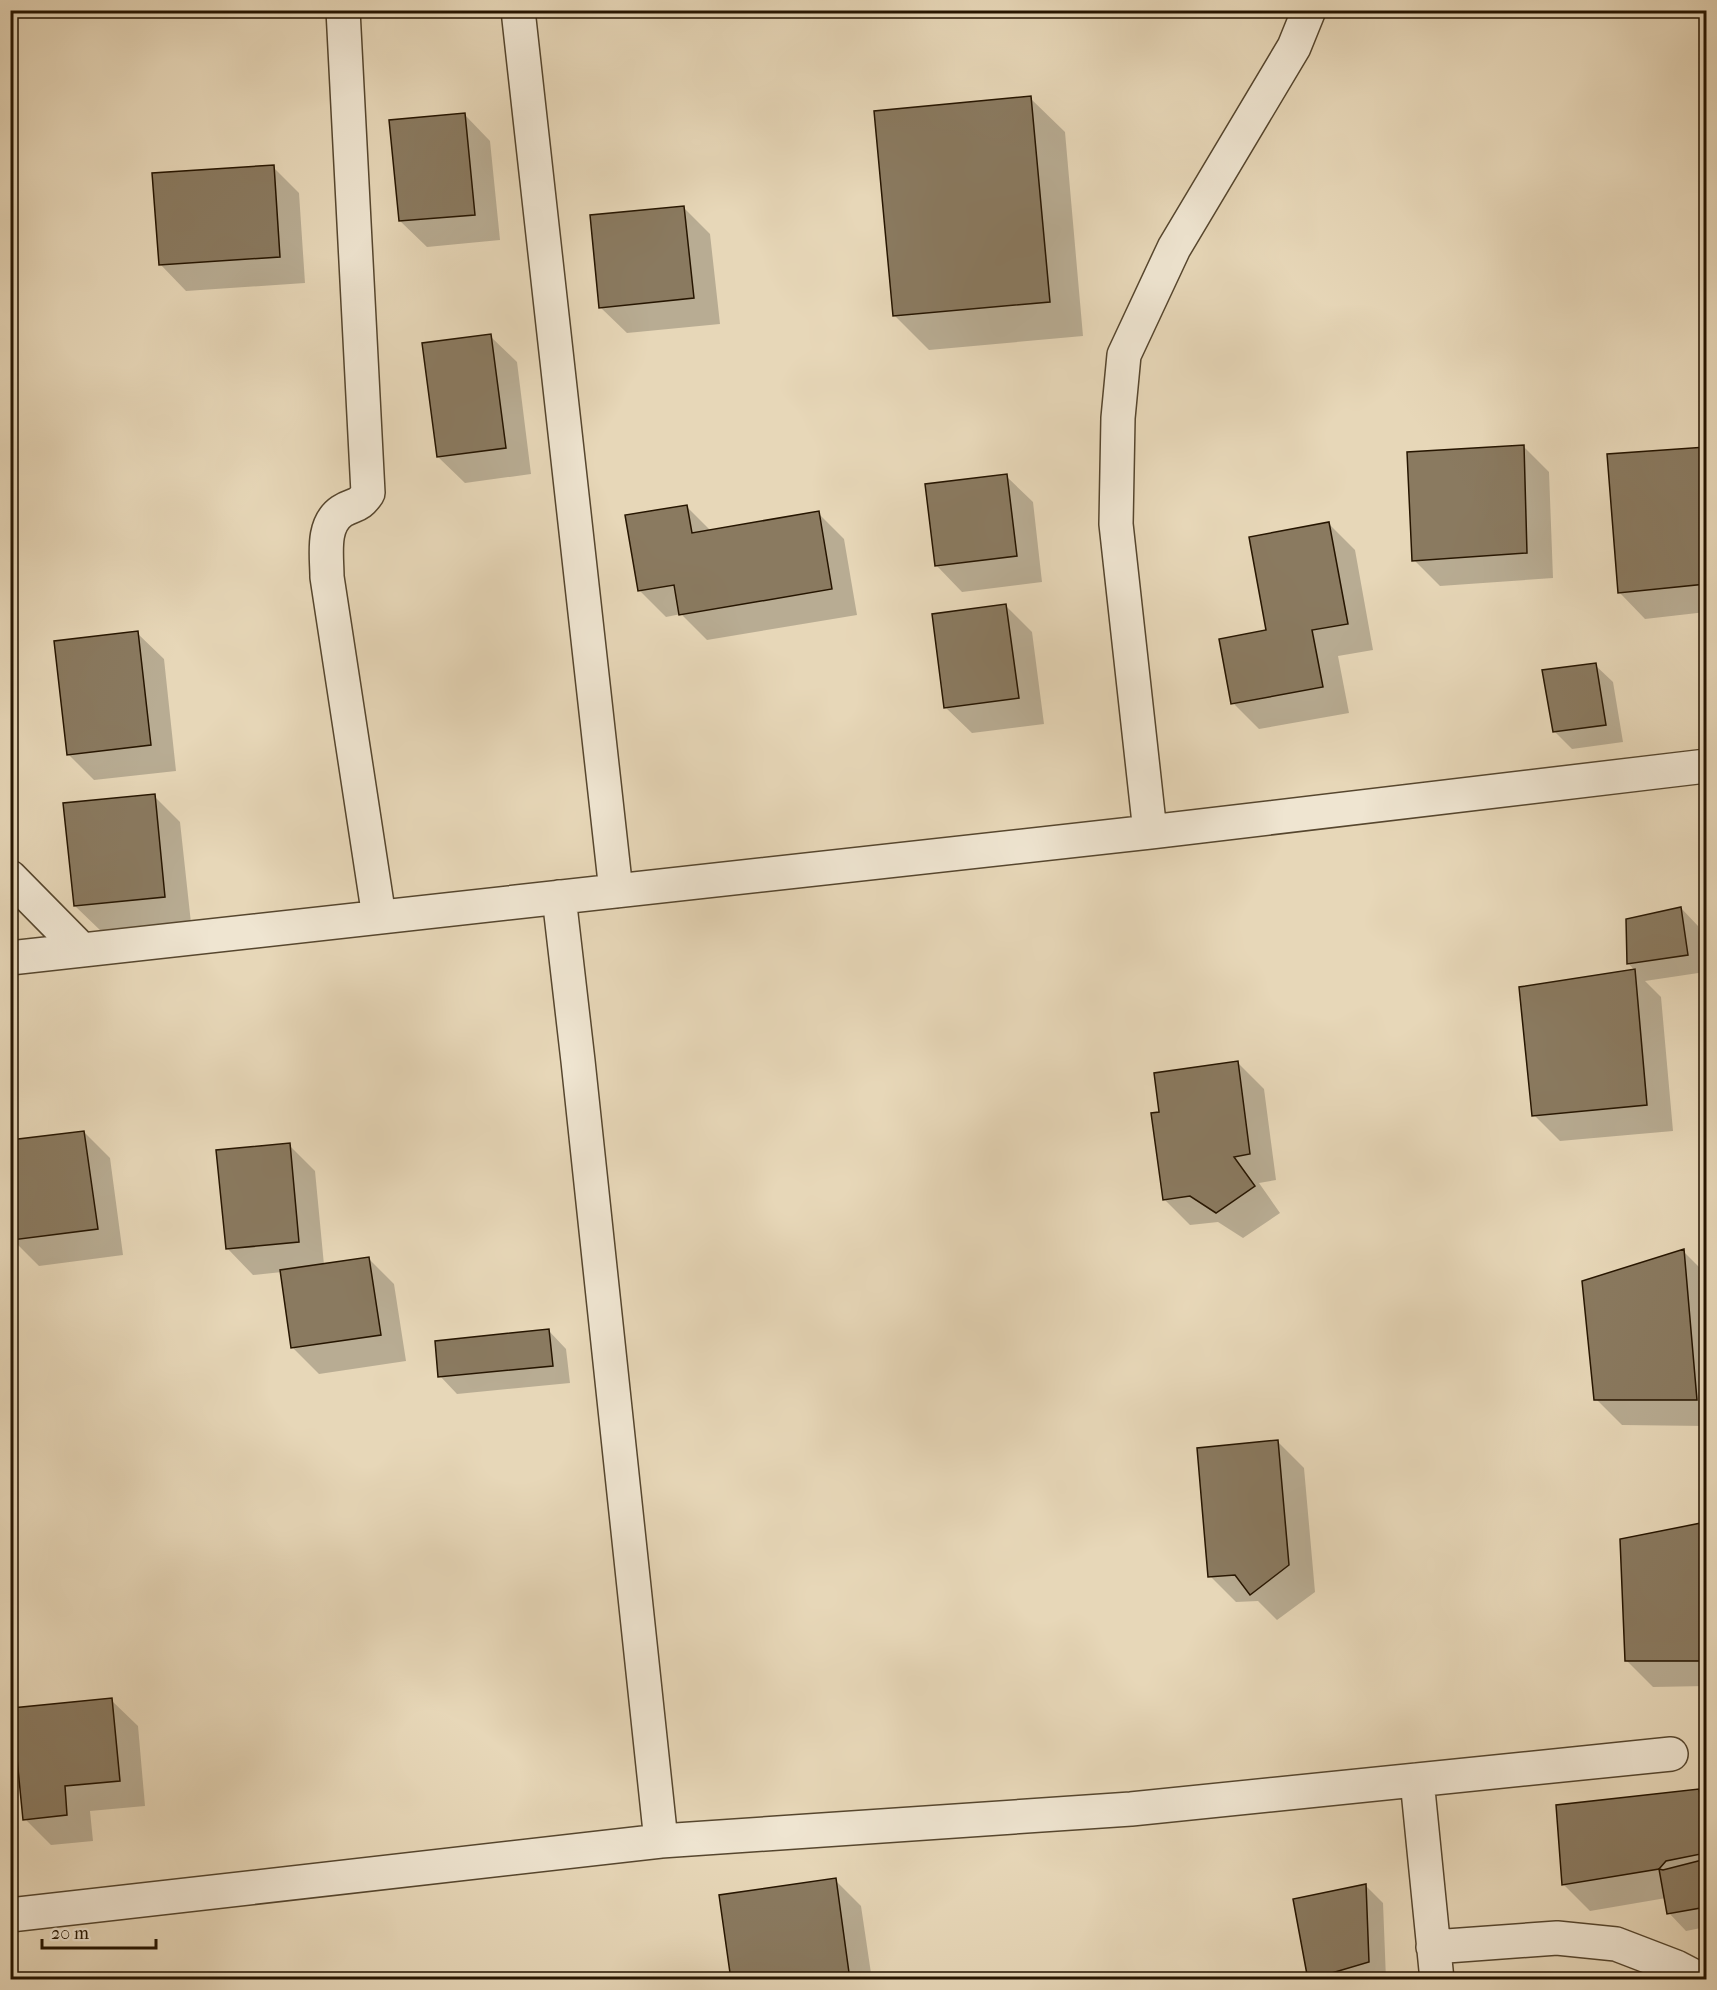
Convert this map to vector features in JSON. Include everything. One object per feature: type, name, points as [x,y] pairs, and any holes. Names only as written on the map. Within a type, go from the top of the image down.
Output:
[{"type":"street","points":[[343,10],[368,493],[361,504],[344,509],[335,516],[329,529],[326,545],[327,566],[380,917]]},
{"type":"street","points":[[518,10],[616,891]]},
{"type":"street","points":[[1150,832],[1116,524],[1118,418],[1124,355],[1174,248],[1294,46],[1309,10]]},
{"type":"street","points":[[10,982],[23,957],[1150,832],[1707,766]]},
{"type":"street","points":[[10,876],[81,950]]},
{"type":"street","points":[[559,897],[661,1841]]},
{"type":"street","points":[[10,1915],[661,1841],[1131,1809],[1671,1754]]},
{"type":"street","points":[[1417,1780],[1437,1980]]},
{"type":"street","points":[[1433,1947],[1557,1938],[1616,1944],[1676,1967],[1701,1980]]},
{"type":"building","points":[[1031,96],[1050,302],[893,316],[874,111]]},
{"type":"building","points":[[465,113],[475,215],[399,221],[389,120]]},
{"type":"building","points":[[274,165],[280,257],[159,265],[152,173]]},
{"type":"building","points":[[684,206],[694,298],[599,308],[590,215]]},
{"type":"building","points":[[491,334],[506,448],[437,457],[422,343]]},
{"type":"building","points":[[1524,445],[1527,553],[1412,561],[1407,452]]},
{"type":"building","points":[[1706,447],[1706,584],[1618,593],[1607,454]]},
{"type":"building","points":[[1007,474],[1017,556],[935,566],[925,484]]},
{"type":"building","points":[[687,505],[692,533],[819,511],[832,589],[679,615],[674,585],[638,591],[625,515]]},
{"type":"building","points":[[1329,522],[1348,624],[1312,630],[1323,687],[1231,704],[1219,639],[1266,630],[1249,537]]},
{"type":"building","points":[[1006,604],[1019,698],[944,708],[932,614]]},
{"type":"building","points":[[138,631],[151,745],[67,755],[54,641]]},
{"type":"building","points":[[1596,663],[1606,725],[1553,732],[1542,670]]},
{"type":"building","points":[[155,794],[165,897],[74,906],[63,803]]},
{"type":"building","points":[[1681,907],[1688,955],[1627,964],[1626,919]]},
{"type":"building","points":[[1635,969],[1647,1105],[1532,1116],[1519,987]]},
{"type":"building","points":[[1238,1061],[1250,1154],[1234,1157],[1255,1186],[1216,1213],[1190,1196],[1163,1200],[1151,1113],[1159,1112],[1154,1073]]},
{"type":"building","points":[[84,1131],[98,1229],[12,1240],[10,1140]]},
{"type":"building","points":[[290,1143],[299,1242],[226,1249],[216,1150]]},
{"type":"building","points":[[1684,1249],[1697,1400],[1594,1400],[1582,1281]]},
{"type":"building","points":[[369,1257],[381,1335],[291,1348],[280,1270]]},
{"type":"building","points":[[549,1329],[553,1366],[438,1377],[435,1341]]},
{"type":"building","points":[[1278,1440],[1289,1565],[1250,1595],[1235,1575],[1208,1577],[1197,1448]]},
{"type":"building","points":[[1706,1522],[1706,1661],[1625,1661],[1620,1539]]},
{"type":"building","points":[[112,1698],[120,1781],[65,1786],[67,1815],[23,1820],[12,1708]]},
{"type":"building","points":[[1699,1789],[1706,1825],[1706,1853],[1666,1861],[1659,1869],[1562,1885],[1556,1805]]},
{"type":"building","points":[[1706,1859],[1706,1907],[1667,1914],[1659,1869],[1663,1870]]},
{"type":"building","points":[[836,1878],[850,1980],[731,1980],[719,1895]]},
{"type":"building","points":[[1366,1884],[1369,1962],[1308,1980],[1293,1899]]}]
